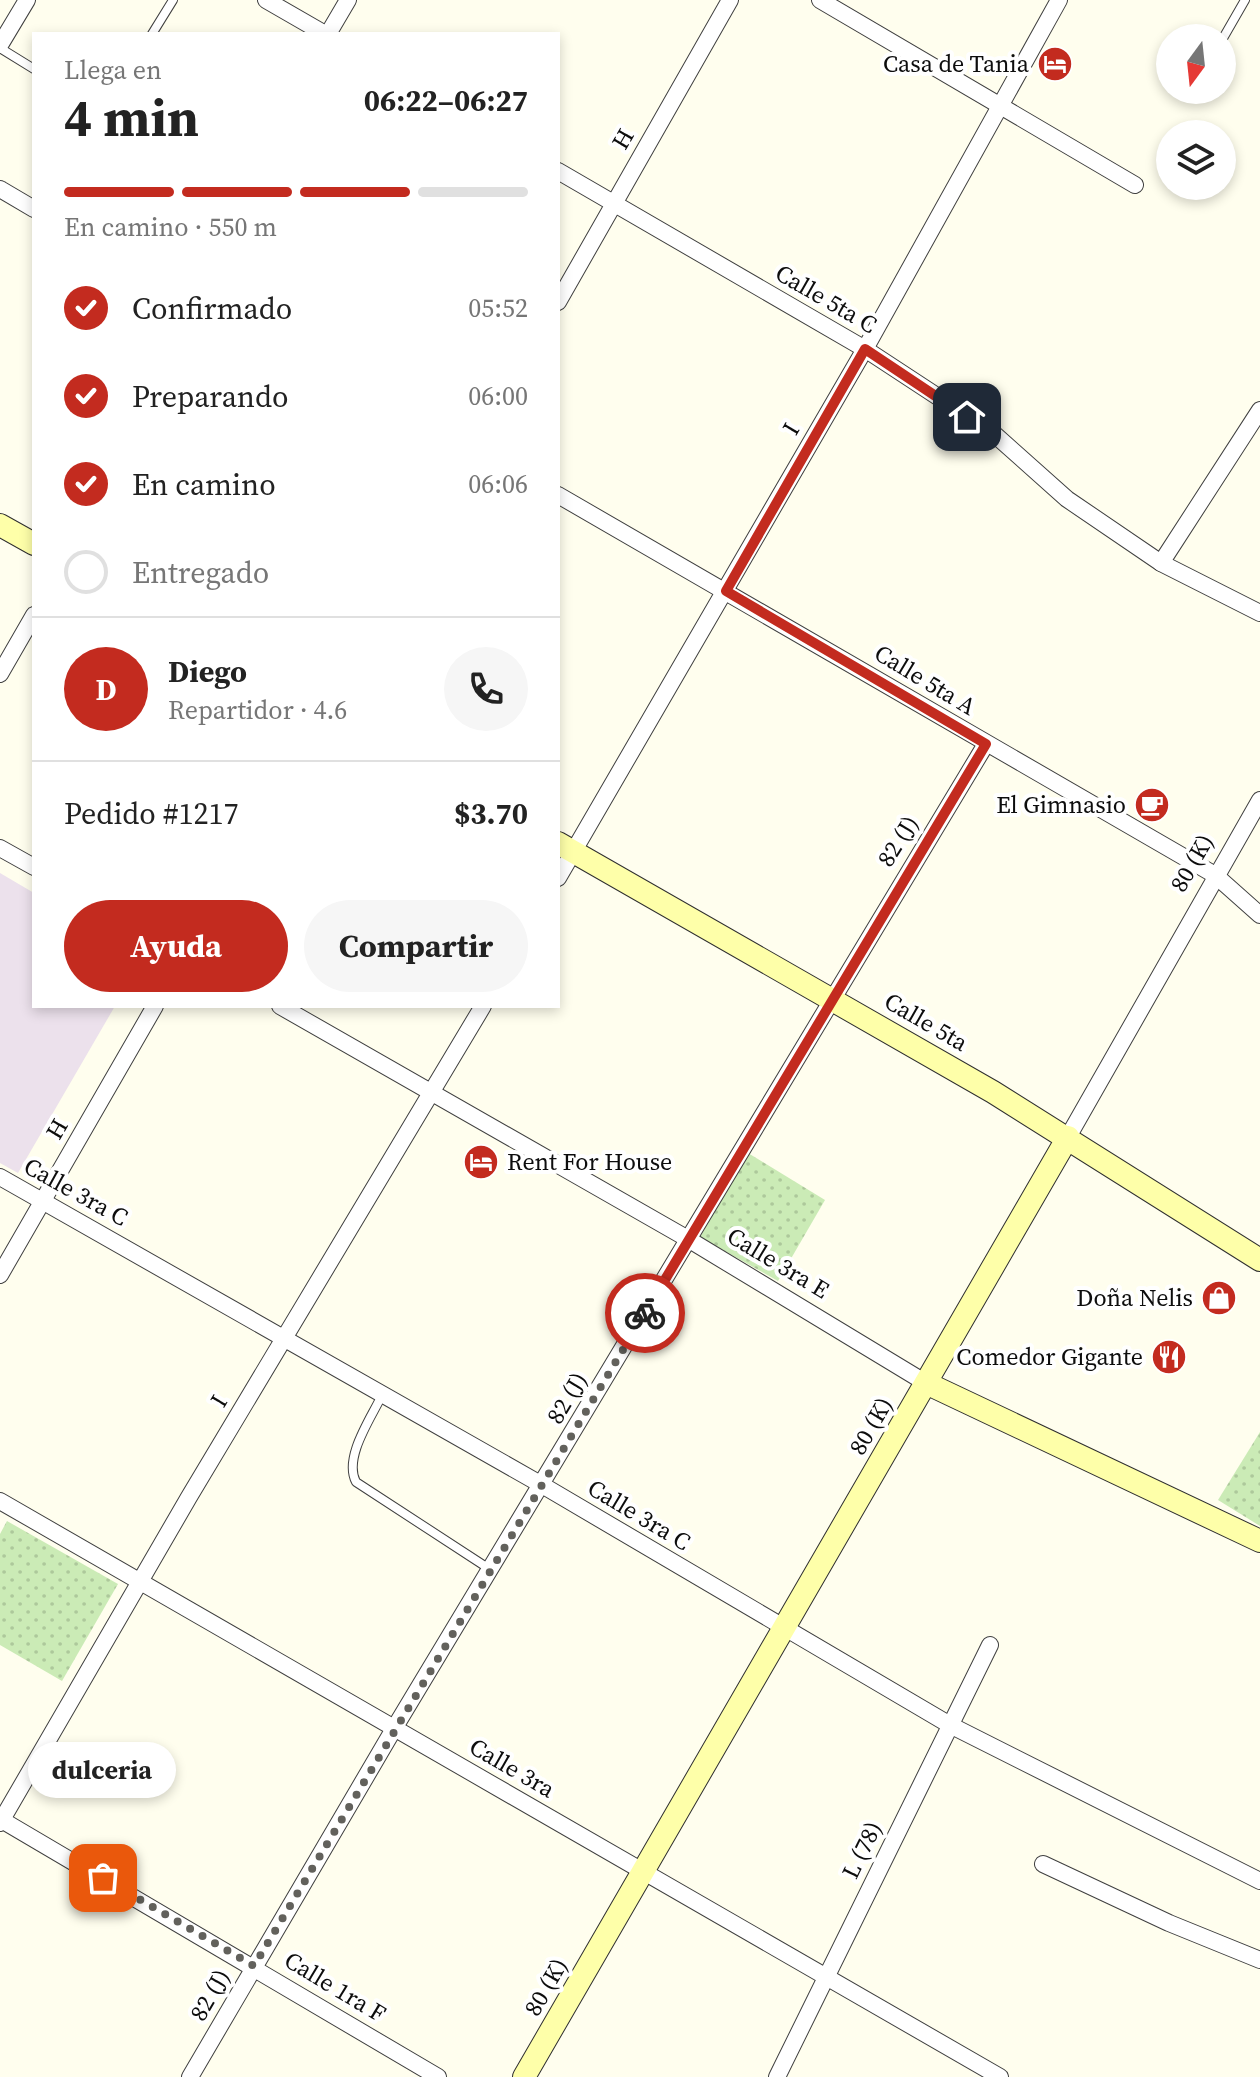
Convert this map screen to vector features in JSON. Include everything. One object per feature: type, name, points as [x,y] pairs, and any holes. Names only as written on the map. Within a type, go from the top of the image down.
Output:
[{"type":"street","points":[[0,47],[27,0]]},
{"type":"street","points":[[266,0],[322,32]]},
{"type":"street","points":[[327,32],[348,0]]},
{"type":"street","name":"H","points":[[560,298],[730,0]]},
{"type":"street","points":[[820,0],[1135,185]]},
{"type":"street","name":"I","points":[[560,870],[566,847],[726,591],[1059,0]]},
{"type":"street","name":"Calle 5ta C","points":[[560,172],[865,349],[993,433],[1067,499],[1161,563],[1260,613]]},
{"type":"street","points":[[0,189],[32,208]]},
{"type":"street","points":[[1161,563],[1258,418]]},
{"type":"street","name":"Calle 5ta A","points":[[560,496],[1215,875],[1260,915]]},
{"type":"street","points":[[0,525],[32,543]]},
{"type":"street","points":[[0,674],[32,618]]},
{"type":"street","name":"82 (J)","points":[[190,2077],[395,1727],[986,744]]},
{"type":"street","name":"80 (K)","points":[[524,2077],[1260,800]]},
{"type":"street","name":"Calle 5ta","points":[[566,847],[832,997],[1068,1137],[1260,1260]]},
{"type":"street","points":[[0,848],[32,866]]},
{"type":"street","name":"H","points":[[0,1275],[154,1008]]},
{"type":"street","name":"Calle 3ra E","points":[[284,1008],[688,1239],[926,1383],[1260,1541]]},
{"type":"street","name":"I","points":[[1,1821],[140,1580],[482,1008]]},
{"type":"street","name":"Calle 3ra C","points":[[0,1177],[286,1337],[950,1725],[1260,1881]]},
{"type":"street","name":"Calle 3ra","points":[[0,1501],[1000,2077]]},
{"type":"street","name":"L (78)","points":[[777,2077],[990,1645]]},
{"type":"street","name":"Calle 1ra F","points":[[1,1821],[254,1966],[438,2077]]},
{"type":"street","points":[[1043,1864],[1169,1923],[1260,1960]]},
{"type":"lane","points":[[153,32],[173,0]]},
{"type":"lane","points":[[1231,24],[1245,0]]},
{"type":"lane","points":[[0,47],[32,68]]},
{"type":"lane","points":[[383,1393],[353,1459],[351,1472],[356,1482],[492,1570]]},
{"type":"shaded area","points":[[0,873],[32,892],[32,1008],[114,1008],[18,1173],[0,1163]]},
{"type":"green space","points":[[748,1153],[825,1200],[778,1281],[700,1237]]},
{"type":"green space","points":[[1260,1432],[1260,1526],[1218,1500]]},
{"type":"green space","points":[[7,1521],[118,1584],[62,1681],[0,1645],[0,1534]]},
{"type":"way so far","points":[[103,1878],[254,1966],[645,1313]]},
{"type":"place","name":"Casa de Tania","points":[[1055,64]]},
{"type":"place","name":"El Gimnasio","points":[[1152,805]]},
{"type":"place","name":"Rent For House","points":[[481,1162]]},
{"type":"place","name":"Doña Nelis","points":[[1219,1298]]},
{"type":"place","name":"Comedor Gigante","points":[[1169,1357]]},
{"type":"place","name":"dulceria","points":[[103,1878]]},
{"type":"route","points":[[645,1313],[743,1144],[986,744],[726,591],[865,349],[967,417]]}]
